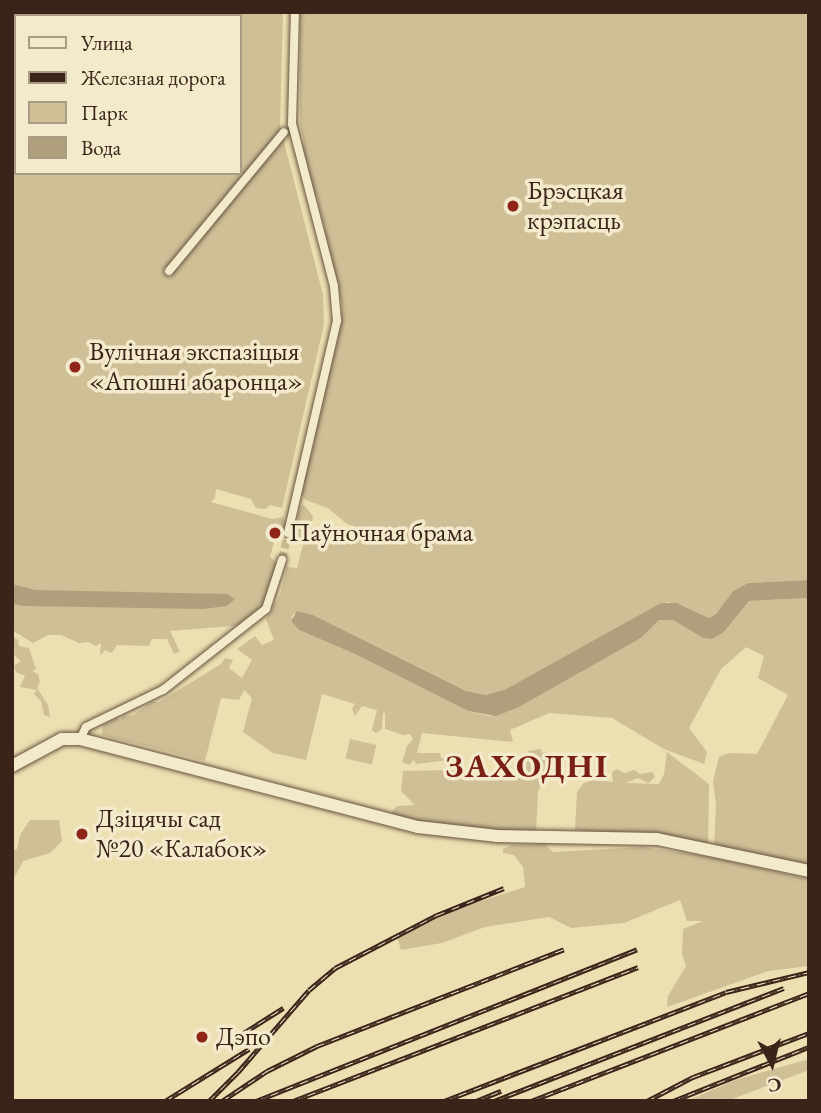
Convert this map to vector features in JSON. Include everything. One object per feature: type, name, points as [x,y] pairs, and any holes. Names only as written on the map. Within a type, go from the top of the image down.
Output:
[{"type":"main road","points":[[12,766],[62,739],[80,739],[418,827],[497,836],[657,839],[809,871]]},
{"type":"street","points":[[288,533],[337,321],[334,286],[292,124],[295,12]]},
{"type":"street","points":[[169,271],[284,132]]},
{"type":"street","points":[[80,739],[86,727],[163,690],[250,623],[270,601],[282,560]]},
{"type":"green space","points":[[12,12],[283,12],[280,126],[323,295],[324,324],[282,508],[270,505],[266,509],[256,508],[251,499],[216,489],[215,498],[211,502],[272,519],[283,517],[286,524],[284,532],[275,538],[270,557],[277,563],[271,589],[255,617],[245,625],[170,631],[180,652],[174,654],[167,639],[152,639],[149,646],[117,645],[112,653],[105,650],[100,656],[101,643],[96,646],[89,642],[79,643],[61,635],[48,635],[33,643],[12,630]]},
{"type":"green space","points":[[300,12],[809,12],[809,580],[748,583],[733,591],[716,614],[709,618],[682,605],[667,602],[506,689],[486,695],[466,691],[313,615],[293,614],[291,621],[299,630],[355,654],[468,711],[490,716],[510,711],[641,638],[659,620],[673,620],[703,638],[712,639],[724,632],[749,601],[809,598],[809,867],[714,847],[716,804],[713,781],[719,757],[729,753],[757,754],[788,695],[758,678],[764,656],[746,647],[721,669],[689,728],[707,752],[704,764],[664,749],[612,718],[549,713],[510,730],[513,742],[422,733],[417,753],[440,753],[441,758],[449,760],[416,764],[414,760],[409,765],[402,762],[407,746],[413,739],[410,734],[403,735],[385,729],[385,713],[382,729],[376,733],[372,730],[377,710],[362,706],[355,716],[352,709],[355,704],[322,694],[306,760],[273,753],[243,732],[252,698],[244,690],[239,700],[221,698],[205,761],[102,735],[103,725],[117,718],[120,720],[123,716],[133,715],[152,702],[159,702],[221,664],[225,658],[233,660],[229,668],[242,678],[252,660],[237,649],[255,636],[262,645],[274,640],[266,619],[280,595],[287,567],[297,568],[303,545],[294,534],[301,506],[304,505],[313,516],[311,528],[373,542],[374,532],[347,524],[328,508],[306,500],[301,494],[342,319],[342,304],[317,196],[311,195],[304,165],[308,162],[301,155],[304,142],[300,126]]},
{"type":"green space","points":[[12,636],[18,640],[19,646],[29,648],[36,669],[32,671],[38,674],[40,682],[37,688],[48,705],[50,717],[44,715],[41,701],[34,694],[37,690],[20,687],[25,676],[16,672],[14,666],[21,661],[14,655],[15,649],[12,651]]},
{"type":"green space","points":[[350,739],[376,745],[372,765],[346,758]]},
{"type":"green space","points":[[541,749],[541,753],[547,752],[550,760],[538,793],[536,833],[482,831],[394,817],[391,813],[397,806],[415,805],[401,791],[403,771],[452,770],[525,777],[528,751]]},
{"type":"green space","points":[[667,752],[709,784],[708,846],[575,830],[577,792],[584,783],[593,780],[613,782],[612,772],[617,769],[624,773],[634,770],[640,774],[653,772],[655,777],[648,783],[638,778],[625,783],[659,784],[664,774]]},
{"type":"green space","points":[[30,820],[59,820],[62,841],[50,853],[23,861],[12,882],[12,851],[17,849],[20,835]]},
{"type":"green space","points":[[545,844],[553,852],[643,847],[710,857],[809,879],[809,966],[768,971],[667,1007],[668,996],[686,966],[682,954],[683,929],[703,921],[687,921],[680,900],[624,923],[571,928],[549,917],[485,927],[442,943],[401,950],[397,937],[465,906],[525,887],[523,867],[514,855],[503,853],[503,849],[512,845]]},
{"type":"green space","points":[[809,1059],[809,1070],[727,1101],[687,1101],[735,1080]]},
{"type":"water","points":[[809,580],[809,598],[749,601],[724,632],[712,639],[703,638],[673,620],[659,620],[641,638],[517,708],[496,716],[468,711],[355,654],[299,630],[291,621],[297,611],[313,615],[466,691],[486,695],[506,689],[661,603],[677,603],[709,618],[716,614],[733,591],[748,583]]},
{"type":"water","points":[[12,584],[35,590],[227,594],[235,599],[227,606],[203,609],[25,606],[12,604]]},
{"type":"tunnel","points":[[282,560],[288,533]]},
{"type":"railway","points":[[209,1101],[238,1072],[309,990],[335,968],[437,915],[504,888]]},
{"type":"railway","points":[[222,1101],[267,1071],[317,1046],[564,949]]},
{"type":"railway","points":[[256,1101],[637,949]]},
{"type":"railway","points":[[293,1101],[638,967]]},
{"type":"railway","points":[[444,1101],[726,992],[809,972]]},
{"type":"railway","points":[[494,1101],[784,988]]},
{"type":"railway","points":[[531,1101],[809,993]]},
{"type":"railway","points":[[231,1041],[283,1008]]},
{"type":"railway","points":[[647,1101],[693,1077],[809,1033]]},
{"type":"railway","points":[[673,1101],[809,1047]]},
{"type":"railway","points":[[165,1101],[249,1049]]},
{"type":"railway","points":[[476,1101],[501,1091]]},
{"type":"place","name":"Брэсцкая крэпасць","points":[[513,206]]},
{"type":"place","name":"Вулічная экспазіцыя «Апошні абаронца»","points":[[75,367]]},
{"type":"place","name":"Паўночная брама","points":[[275,533]]},
{"type":"place","name":"Дзіцячы сад №20 «Калабок»","points":[[82,834]]},
{"type":"place","name":"Дэпо","points":[[202,1037]]},
{"type":"district","name":"ЗАХОДНІ","points":[[527,766]]}]
